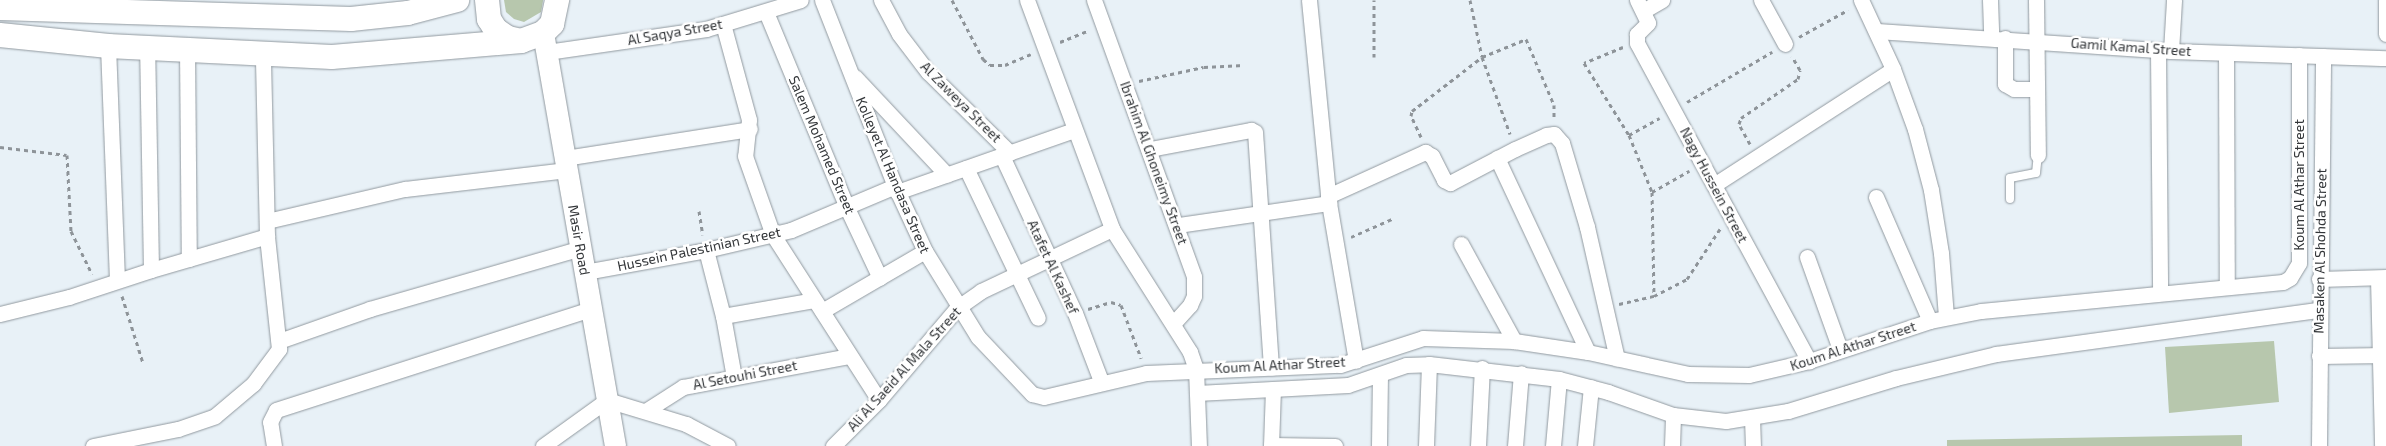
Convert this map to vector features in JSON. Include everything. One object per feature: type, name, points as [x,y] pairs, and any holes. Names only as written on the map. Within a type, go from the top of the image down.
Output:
[{"type":"main road","points":[[0,8],[351,19],[408,13],[456,0]]},
{"type":"main road","points":[[487,0],[489,19],[496,30],[508,38],[545,43],[552,24],[557,1]]},
{"type":"main road","points":[[0,35],[108,46],[332,57],[521,41]]},
{"type":"street","name":"Kolleyet Al Handasa Street","points":[[822,0],[896,189],[925,251],[957,308],[984,344],[1032,394],[1050,396],[1101,381],[1146,373],[1196,369]]},
{"type":"street","name":"Al Zaweya Street","points":[[881,0],[899,34],[928,72],[1006,154]]},
{"type":"street","points":[[1027,0],[1112,230],[1174,323],[1196,369],[1199,446]]},
{"type":"street","name":"Ibrahim Al Ghoneimy Street","points":[[1094,0],[1178,226],[1195,287],[1190,305],[1174,323]]},
{"type":"street","points":[[1309,0],[1328,199],[1356,361]]},
{"type":"street","points":[[1637,43],[1637,34],[1648,23],[1640,6],[1662,0]]},
{"type":"street","points":[[1761,0],[1786,44]]},
{"type":"street","points":[[1990,0],[2005,84],[2014,89],[2037,89]]},
{"type":"street","points":[[2036,0],[2038,155]]},
{"type":"street","points":[[2160,293],[2165,50],[2174,0]]},
{"type":"street","points":[[2386,0],[2386,32]]},
{"type":"street","name":"Al Saqya Street","points":[[545,43],[690,32],[766,12],[793,1]]},
{"type":"street","points":[[1861,1],[1893,69],[1915,129],[1931,190],[1941,253],[1946,317]]},
{"type":"street","name":"Salem Mohamed Street","points":[[766,12],[848,208],[880,278]]},
{"type":"street","points":[[723,24],[750,129],[745,156],[773,235],[878,400]]},
{"type":"street","name":"Gamil Kamal Street","points":[[1877,32],[1998,37],[2165,50],[2386,58]]},
{"type":"street","name":"Masir Road","points":[[545,43],[615,446]]},
{"type":"street","name":"Nagy Hussein Street","points":[[1637,43],[1809,361]]},
{"type":"street","points":[[108,46],[117,278]]},
{"type":"street","points":[[147,47],[150,270]]},
{"type":"street","points":[[186,49],[189,259]]},
{"type":"street","points":[[93,446],[178,429],[215,416],[253,384],[275,356],[279,340],[267,236],[263,53]]},
{"type":"street","points":[[2226,53],[2227,287]]},
{"type":"street","name":"Koum Al Athar Street","points":[[1196,369],[1271,367],[1356,361],[1395,344],[1423,338],[1514,341],[1588,352],[1680,373],[1718,376],[1764,372],[1809,361],[1840,349],[1946,317],[2016,306],[2283,282],[2296,271],[2299,263],[2300,55]]},
{"type":"street","name":"Masaken Al Shohda Street","points":[[2318,446],[2323,56]]},
{"type":"street","points":[[1714,185],[1893,69]]},
{"type":"street","points":[[849,70],[947,175]]},
{"type":"street","points":[[267,221],[405,188],[566,164],[750,129]]},
{"type":"street","name":"Hussein Palestinian Street","points":[[585,272],[706,250],[773,235],[896,189],[947,175],[1074,130]]},
{"type":"street","points":[[1150,149],[1251,130],[1257,137],[1271,367]]},
{"type":"street","points":[[1178,226],[1262,215],[1328,199],[1425,152],[1429,153],[1444,180],[1450,183],[1546,134],[1554,134],[1560,139],[1564,152],[1606,306],[1618,359]]},
{"type":"street","name":"Atafet Al Kashef","points":[[1006,154],[1049,258],[1075,313],[1101,381]]},
{"type":"street","points":[[1497,158],[1588,352]]},
{"type":"street","points":[[966,168],[1038,318]]},
{"type":"street","points":[[1876,197],[1930,321]]},
{"type":"street","name":"Ali Al Saeid Al Mala Street","points":[[833,446],[878,400],[957,308],[981,291],[1112,230]]},
{"type":"street","points":[[0,314],[70,297],[117,278],[267,236]]},
{"type":"street","points":[[1461,244],[1514,341]]},
{"type":"street","points":[[279,340],[370,309],[581,248]]},
{"type":"street","points":[[706,250],[723,316],[734,377]]},
{"type":"street","points":[[723,316],[818,305],[880,278],[925,251]]},
{"type":"street","points":[[1807,257],[1840,349]]},
{"type":"street","points":[[2320,279],[2382,277],[2382,446]]},
{"type":"street","points":[[274,446],[270,422],[276,410],[591,309]]},
{"type":"street","name":"Koum Al Athar Street","points":[[1197,393],[1348,385],[1406,365],[1429,364],[1482,368],[1559,379],[1591,387],[1673,415],[1699,420],[1752,418],[1788,411],[1896,378],[1996,354],[2319,310]]},
{"type":"street","name":"Al Setouhi Street","points":[[647,410],[664,396],[683,387],[849,356]]},
{"type":"street","points":[[2319,356],[2383,356]]},
{"type":"street","points":[[1426,446],[1429,364]]},
{"type":"street","points":[[1478,446],[1482,368]]},
{"type":"street","points":[[1515,446],[1521,373]]},
{"type":"street","points":[[1379,446],[1380,375]]},
{"type":"street","points":[[1553,446],[1559,379]]},
{"type":"street","points":[[1585,446],[1591,387]]},
{"type":"street","points":[[1273,389],[1271,445],[1335,446]]},
{"type":"street","points":[[544,446],[607,400],[647,410],[686,424],[728,446]]},
{"type":"street","points":[[1672,446],[1673,415]]},
{"type":"street","points":[[1752,418],[1753,446]]},
{"type":"lane","points":[[2010,199],[2010,178],[2036,173],[2038,155]]},
{"type":"path","points":[[952,0],[983,59],[990,65],[1005,65],[1103,24]]},
{"type":"path","points":[[1374,0],[1374,57]]},
{"type":"path","points":[[1470,0],[1482,57],[1515,149]]},
{"type":"path","points":[[1629,135],[1861,1]]},
{"type":"path","points":[[1429,153],[1411,116],[1412,111],[1482,57],[1529,40],[1554,105],[1554,134]]},
{"type":"path","points":[[1637,43],[1584,63],[1629,135],[1652,192],[1654,296]]},
{"type":"path","points":[[1757,156],[1739,121],[1798,79],[1800,70],[1786,44]]},
{"type":"path","points":[[1126,85],[1204,67],[1244,64]]},
{"type":"path","points":[[0,147],[67,155],[71,231],[98,287]]},
{"type":"path","points":[[1652,192],[1702,164]]},
{"type":"path","points":[[699,210],[706,250]]},
{"type":"path","points":[[1606,306],[1654,296],[1688,278],[1730,214]]},
{"type":"path","points":[[1335,245],[1392,220]]},
{"type":"path","points":[[117,278],[143,363]]},
{"type":"path","points":[[1075,313],[1111,302],[1121,305],[1146,373]]},
{"type":"green space","points":[[504,0],[543,1],[541,12],[524,22],[514,19],[506,12]]},
{"type":"green space","points":[[2274,341],[2279,402],[2169,413],[2165,347]]},
{"type":"green space","points":[[2242,435],[2242,446],[1947,446],[1947,440]]}]
